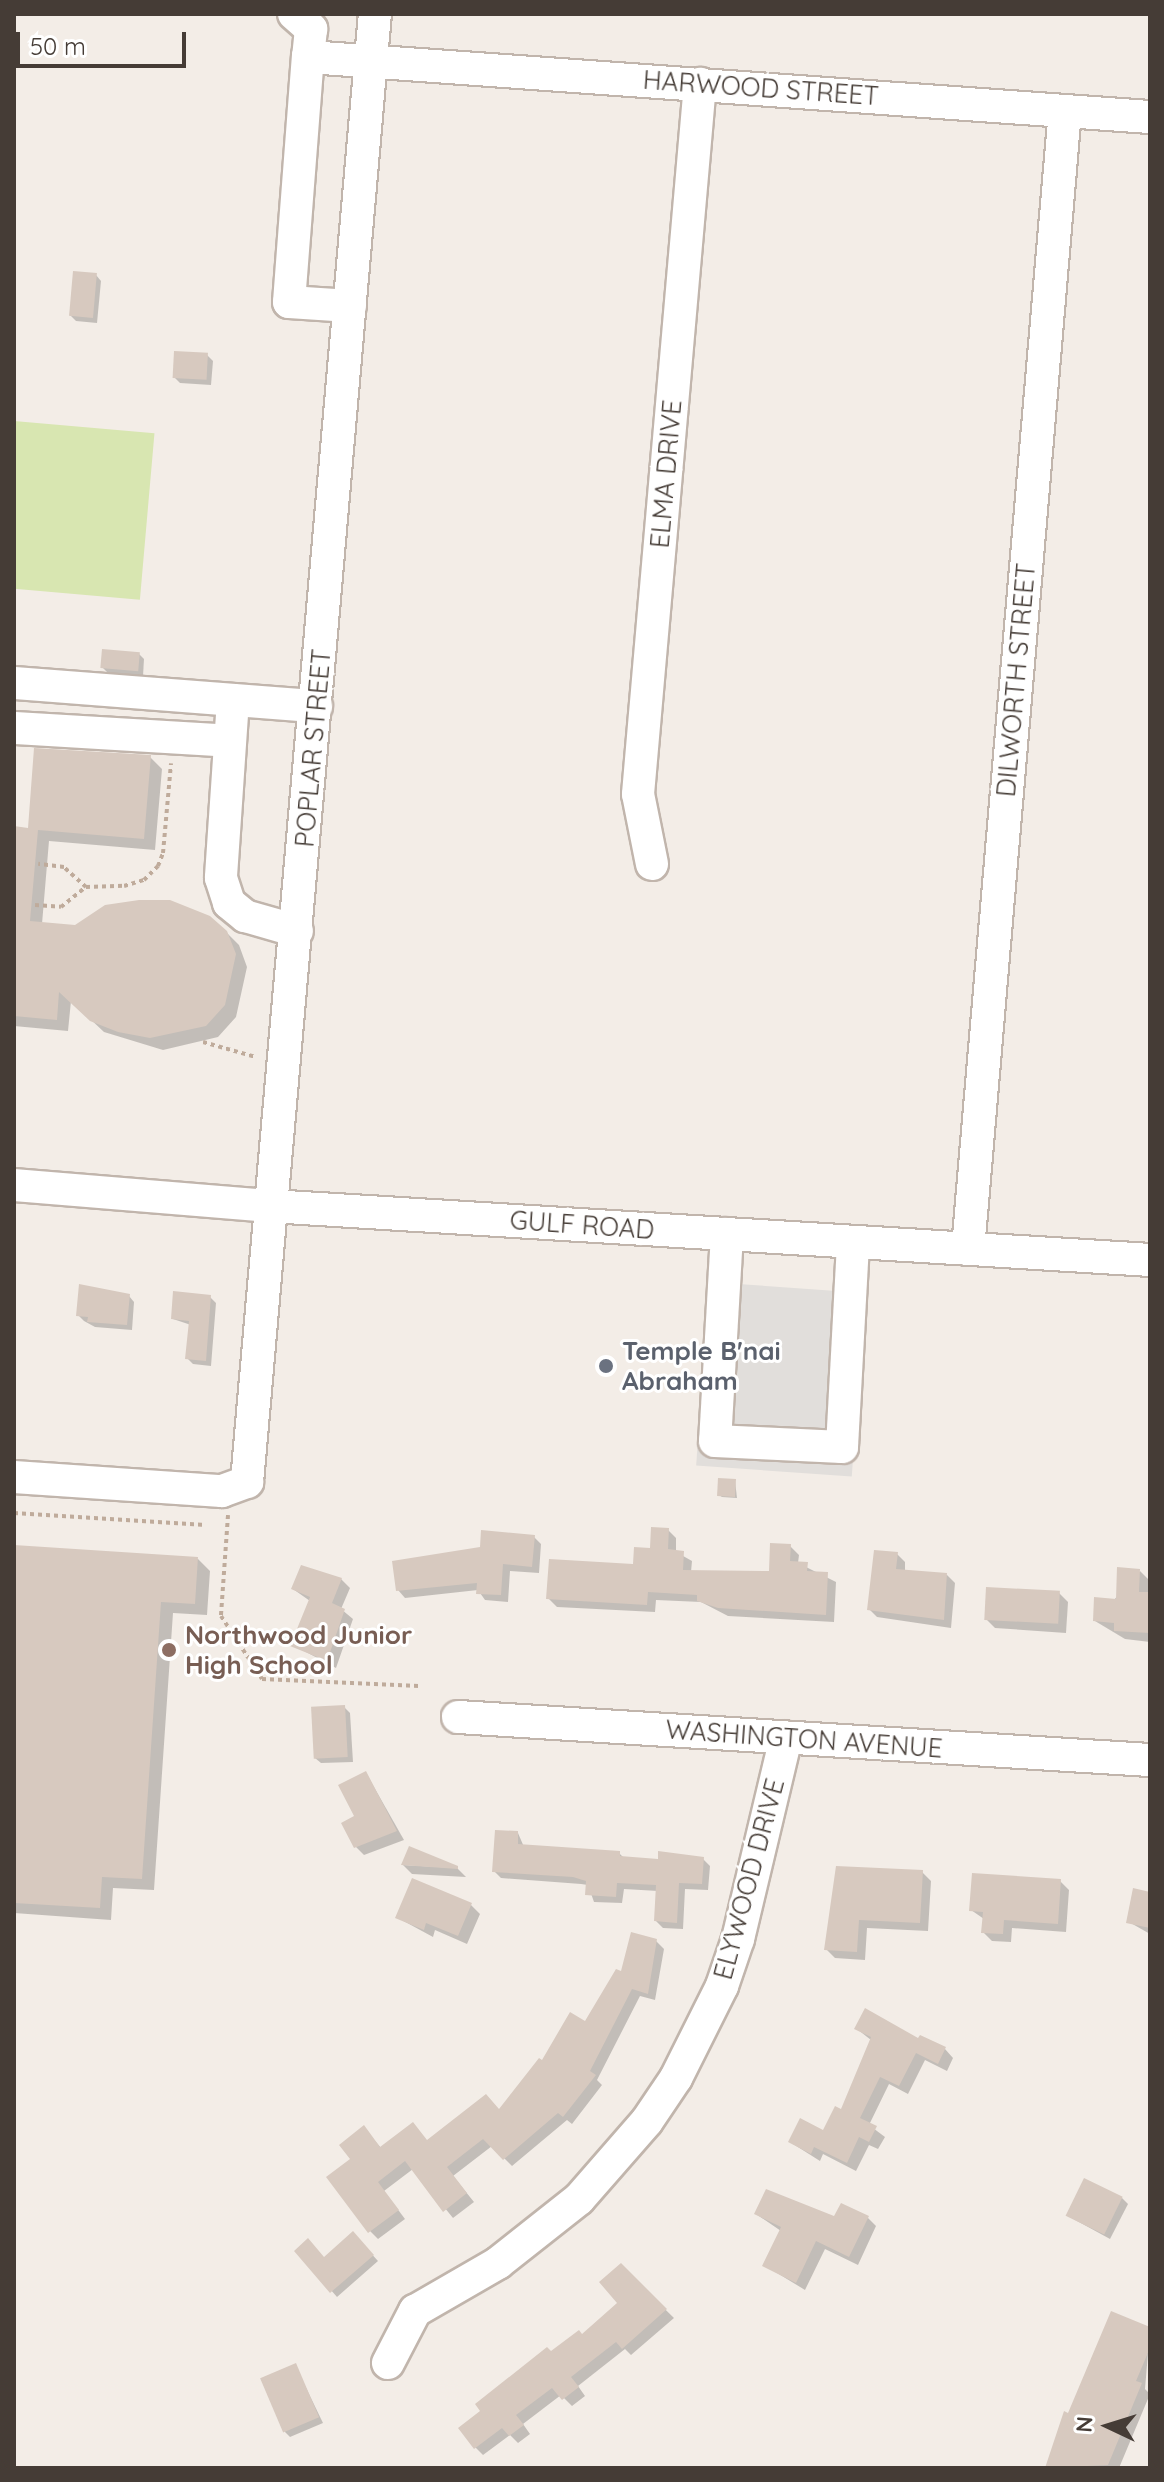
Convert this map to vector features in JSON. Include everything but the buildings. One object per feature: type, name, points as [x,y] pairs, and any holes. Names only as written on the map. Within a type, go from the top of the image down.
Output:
[{"type":"street","points":[[294,14],[311,29],[289,302],[350,306]]},
{"type":"street","name":"POPLAR STREET","points":[[238,1486],[297,931],[375,14]]},
{"type":"street","name":"HARWOOD STREET","points":[[308,57],[371,59],[1150,117]]},
{"type":"street","name":"ELMA DRIVE","points":[[652,864],[638,794],[700,84]]},
{"type":"street","name":"DILWORTH STREET","points":[[968,1249],[1065,111]]},
{"type":"street","points":[[14,683],[316,706]]},
{"type":"street","points":[[233,700],[221,864],[229,903],[245,916],[297,931]]},
{"type":"street","points":[[14,728],[230,741]]},
{"type":"street","name":"GULF ROAD","points":[[14,1185],[270,1206],[1150,1260]]},
{"type":"street","points":[[727,1234],[715,1441],[842,1447],[853,1242]]},
{"type":"street","points":[[14,1477],[238,1486]]},
{"type":"street","name":"WASHINGTON AVENUE","points":[[458,1717],[1150,1760]]},
{"type":"street","name":"ELYWOOD DRIVE","points":[[388,2363],[415,2311],[498,2263],[579,2199],[647,2121],[676,2078],[716,1998],[738,1939],[786,1738]]},
{"type":"path","points":[[35,905],[61,907],[86,887],[124,886],[144,880],[158,866],[163,853],[172,748]]},
{"type":"path","points":[[38,864],[64,867],[86,887]]},
{"type":"path","points":[[203,1042],[256,1057]]},
{"type":"path","points":[[238,1486],[221,1616],[262,1679],[419,1686]]},
{"type":"path","points":[[14,1513],[206,1525]]},
{"type":"green space","points":[[14,421],[154,433],[140,600],[14,589]]},
{"type":"shaded area","points":[[709,1282],[865,1293],[852,1476],[696,1466]]},
{"type":"place","name":"Temple B'nai Abraham","points":[[606,1366]]},
{"type":"place","name":"Northwood Junior High School","points":[[169,1650]]}]
